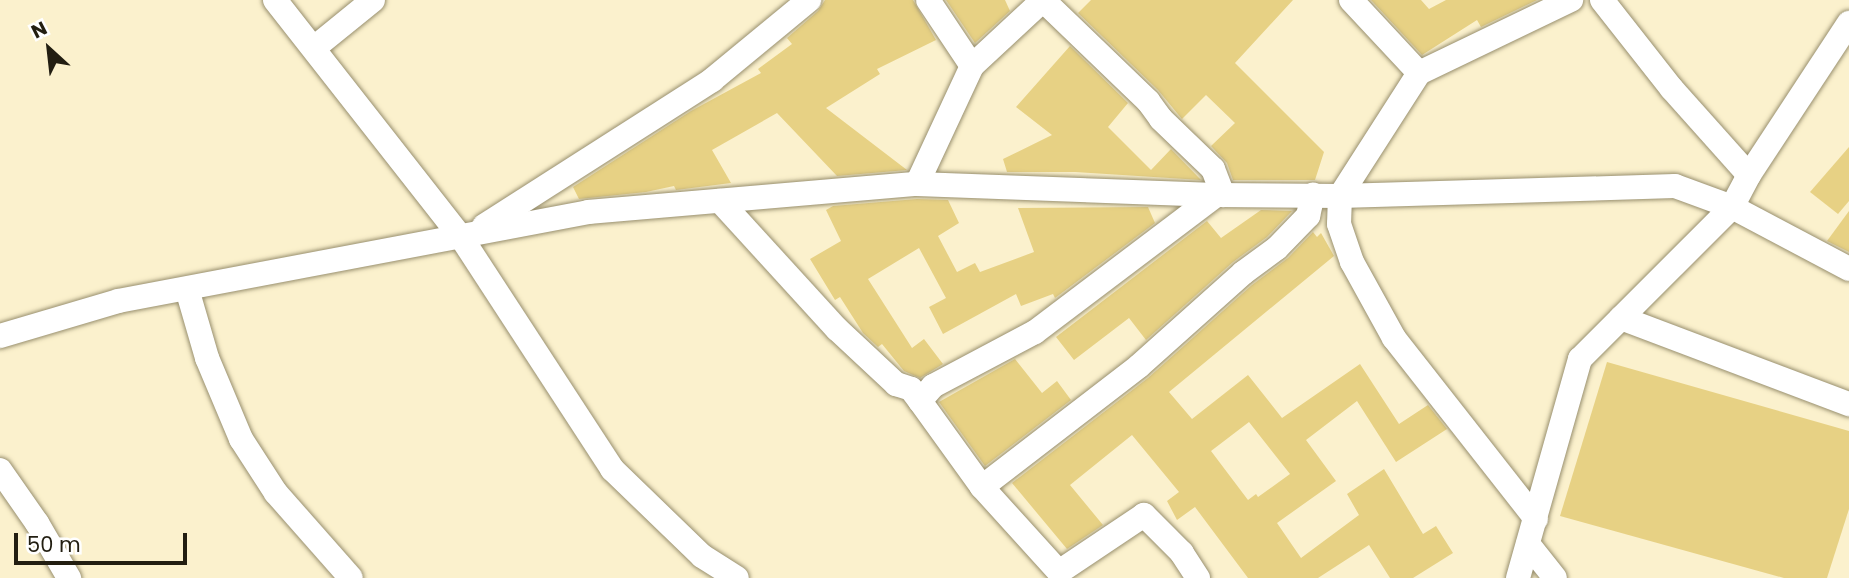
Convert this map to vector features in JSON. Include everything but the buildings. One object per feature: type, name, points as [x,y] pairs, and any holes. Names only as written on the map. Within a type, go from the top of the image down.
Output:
[{"type":"street","points":[[275,0],[461,237],[612,469],[702,556],[737,578]]},
{"type":"street","points":[[314,48],[373,0]]},
{"type":"street","points":[[461,237],[498,219],[712,79],[809,0]]},
{"type":"street","points":[[928,0],[972,66]]},
{"type":"street","points":[[917,184],[972,66],[1042,0],[1148,101],[1161,119],[1213,169],[1219,195]]},
{"type":"street","points":[[1351,0],[1419,73]]},
{"type":"street","points":[[1536,519],[1394,338],[1352,262],[1339,223],[1340,196],[1419,73],[1570,0]]},
{"type":"street","points":[[1602,0],[1664,80],[1749,175]]},
{"type":"street","points":[[1518,578],[1580,359],[1732,207],[1749,175],[1849,23]]},
{"type":"street","points":[[0,335],[118,301],[587,212],[917,184],[1219,195],[1340,196],[1675,186],[1732,207],[1849,269]]},
{"type":"street","points":[[920,401],[933,386],[1035,332],[1219,195]]},
{"type":"street","points":[[982,487],[1139,366],[1243,273],[1277,248],[1308,216],[1314,195]]},
{"type":"street","points":[[720,201],[837,329],[895,384],[911,389],[982,487],[1056,575],[1144,515],[1182,553],[1198,578]]},
{"type":"street","points":[[187,289],[207,358],[241,439],[276,493],[351,578]]},
{"type":"street","points":[[1620,318],[1849,404]]},
{"type":"street","points":[[0,470],[37,523],[69,578]]},
{"type":"street","points":[[1528,544],[1555,578]]}]
